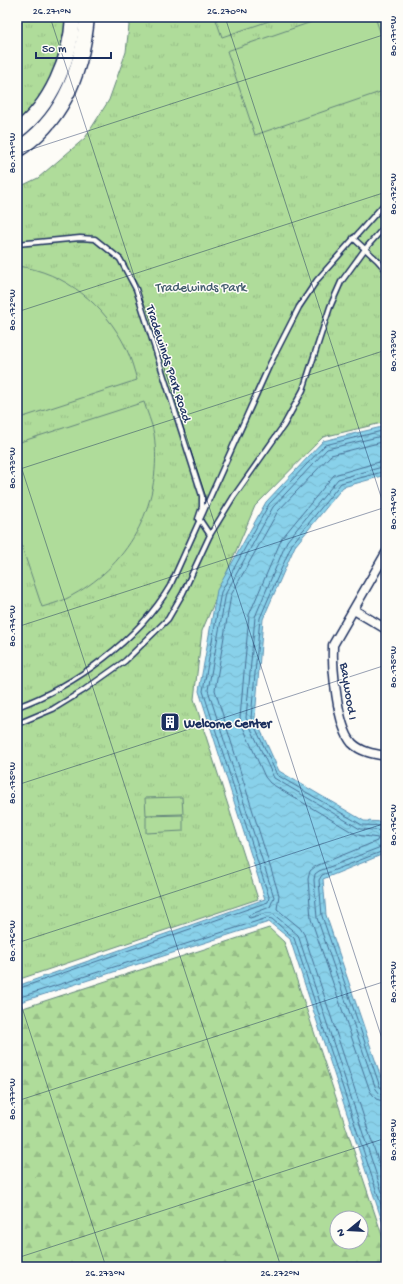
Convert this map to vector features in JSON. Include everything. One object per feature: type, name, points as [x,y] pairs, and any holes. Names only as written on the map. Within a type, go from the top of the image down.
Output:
[{"type":"highway","points":[[17,132],[44,103],[55,83],[67,56],[73,17]]},
{"type":"highway","points":[[17,150],[42,130],[63,103],[79,67],[85,44],[87,17]]},
{"type":"street","name":"Baywood I","points":[[386,553],[333,645],[332,661],[344,732],[353,744],[369,753],[386,756]]},
{"type":"street","points":[[354,610],[386,629]]},
{"type":"lane","name":"Tradewinds Park Road","points":[[17,707],[35,700],[76,677],[111,653],[147,618],[163,598],[170,586],[270,364],[299,307],[317,280],[386,202]]},
{"type":"lane","points":[[17,726],[53,709],[125,662],[145,643],[176,609],[210,535],[234,496],[284,426],[303,390],[330,307],[341,282],[365,248],[386,224]]},
{"type":"lane","name":"Tradewinds Park Road","points":[[17,244],[80,238],[94,239],[120,258],[127,269],[136,289],[202,496],[202,507],[193,535]]},
{"type":"lane","points":[[353,238],[386,270]]},
{"type":"lane","points":[[200,520],[210,535]]},
{"type":"green space","points":[[17,17],[66,17],[66,28],[55,77],[17,129]]},
{"type":"green space","name":"Tradewinds Park","points":[[130,17],[386,17],[386,422],[323,437],[255,506],[202,631],[194,699],[258,899],[17,980],[17,188],[38,178],[85,138],[109,100],[126,52]]},
{"type":"green space","points":[[215,17],[281,17],[222,37]]},
{"type":"green space","points":[[326,17],[375,17],[386,49],[386,90],[255,135],[227,51]]},
{"type":"green space","points":[[17,266],[35,269],[67,283],[82,293],[95,305],[107,318],[126,348],[137,380],[17,419]]},
{"type":"green space","points":[[144,402],[154,434],[156,459],[148,506],[139,527],[127,547],[112,566],[94,582],[66,599],[42,607],[17,532],[17,443]]},
{"type":"green space","points":[[182,797],[183,814],[146,815],[145,798]]},
{"type":"green space","points":[[183,815],[183,831],[146,833],[146,816]]},
{"type":"green space","points":[[269,928],[284,942],[386,1247],[386,1267],[17,1267],[17,1010]]},
{"type":"water","points":[[386,426],[386,475],[343,487],[295,546],[263,619],[255,718],[279,771],[364,821],[386,822],[386,853],[323,879],[326,915],[386,1092],[386,1233],[290,939],[269,922],[17,1003],[17,986],[265,899],[199,691],[217,590],[266,502],[323,441]]},
{"type":"place","name":"Welcome Center","points":[[170,722]]}]
